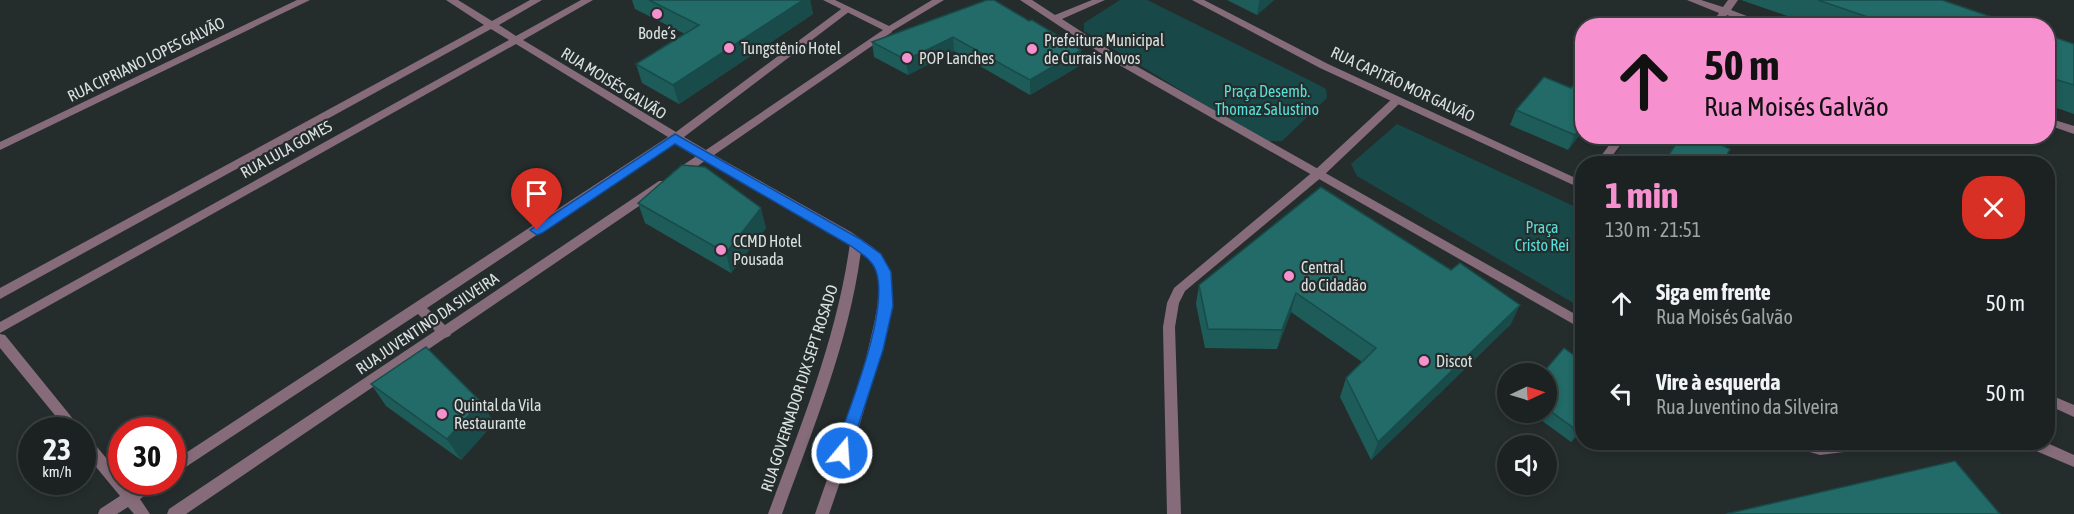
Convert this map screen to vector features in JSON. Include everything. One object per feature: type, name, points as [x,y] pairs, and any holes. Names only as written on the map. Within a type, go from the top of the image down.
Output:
[{"type":"street","name":"RUA CIPRIANO LOPES GALVÃO","points":[[0,146],[304,0]]},
{"type":"street","name":"RUA MOISÉS GALVÃO","points":[[451,0],[705,156],[856,242]]},
{"type":"street","name":"RUA LULA GOMES","points":[[0,294],[537,0]]},
{"type":"street","name":"RUA LULA GOMES","points":[[0,328],[588,0]]},
{"type":"street","points":[[828,0],[889,30]]},
{"type":"street","name":"RUA JUVENTINO DA SILVEIRA","points":[[186,461],[675,138],[857,0]]},
{"type":"street","name":"RUA JUVENTINO DA SILVEIRA","points":[[174,514],[445,333],[889,30],[939,0]]},
{"type":"street","points":[[1025,0],[1118,60],[1575,320]]},
{"type":"street","points":[[1054,19],[1100,0]]},
{"type":"street","name":"RUA CAPITÃO MOR GALVÃO","points":[[1197,0],[1213,3],[1324,66],[1575,181]]},
{"type":"street","points":[[1692,0],[1746,18]]},
{"type":"street","points":[[1721,18],[1733,0]]},
{"type":"street","points":[[1174,514],[1169,327],[1173,303],[1180,288],[1319,173],[1397,100]]},
{"type":"street","points":[[2055,123],[2074,130]]},
{"type":"street","points":[[1606,156],[1616,144]]},
{"type":"street","points":[[822,514],[875,350],[885,306],[884,272],[876,257],[856,242]]},
{"type":"street","name":"RUA GOVERNADOR DIX SEPT ROSADO","points":[[775,514],[841,323],[850,292],[856,242]]},
{"type":"street","points":[[419,309],[445,333]]},
{"type":"street","points":[[0,339],[64,417]]},
{"type":"street","points":[[2055,402],[2074,411]]},
{"type":"street","points":[[2048,450],[2074,461]]},
{"type":"street","points":[[96,457],[143,514]]},
{"type":"street","points":[[105,514],[133,495]]},
{"type":"shaded area","points":[[1623,144],[1678,144],[1670,156],[1615,156]]},
{"type":"green space","name":"Praça Desemb. Thomaz Salustino","points":[[1120,0],[1147,0],[1315,83],[1326,89],[1327,98],[1282,141],[1267,141],[1254,135],[1084,31],[1084,23]]},
{"type":"green space","name":"Praça Cristo Rei","points":[[1397,124],[1575,207],[1575,304],[1357,176],[1351,164]]},
{"type":"building","points":[[649,0],[803,0],[673,85],[636,64],[699,25]]},
{"type":"building","points":[[987,0],[994,0],[1029,21],[1032,20],[1081,50],[1030,80],[953,37],[906,60],[872,42]]},
{"type":"building","points":[[1818,0],[1942,0],[1995,18],[1871,18]]},
{"type":"building","points":[[2055,37],[2074,44],[2074,85],[2055,79]]},
{"type":"building","points":[[1544,77],[1571,88],[1575,83],[1575,135],[1516,110]]},
{"type":"building","points":[[1676,144],[1719,144],[1730,149],[1726,156],[1668,156]]},
{"type":"building","name":"CCMD Hotel Pousada","points":[[682,165],[705,167],[761,208],[726,253],[638,203]]},
{"type":"building","points":[[1321,187],[1451,270],[1460,263],[1520,305],[1378,442],[1346,378],[1376,348],[1296,293],[1282,330],[1208,329],[1199,285]]},
{"type":"building","points":[[426,347],[481,402],[447,439],[371,384]]},
{"type":"building","points":[[1564,348],[1575,356],[1575,429],[1557,416],[1557,363],[1551,363]]},
{"type":"building","points":[[1955,461],[2000,514],[1726,514]]},
{"type":"place","name":"Bode´s","points":[[657,14]]},
{"type":"place","name":"Tungstênio Hotel","points":[[729,48]]},
{"type":"place","name":"Prefeitura Municipal de Currais Novos","points":[[1032,49]]},
{"type":"place","name":"POP Lanches","points":[[907,58]]},
{"type":"place","name":"CCMD Hotel Pousada","points":[[721,250]]},
{"type":"place","name":"Central do Cidadão","points":[[1289,276]]},
{"type":"place","name":"Discot","points":[[1424,361]]},
{"type":"place","name":"Quintal da Vila Restaurante","points":[[442,414]]},
{"type":"route","points":[[537,230],[675,138],[856,242],[876,257],[884,272],[885,306],[875,350],[842,453]]}]
